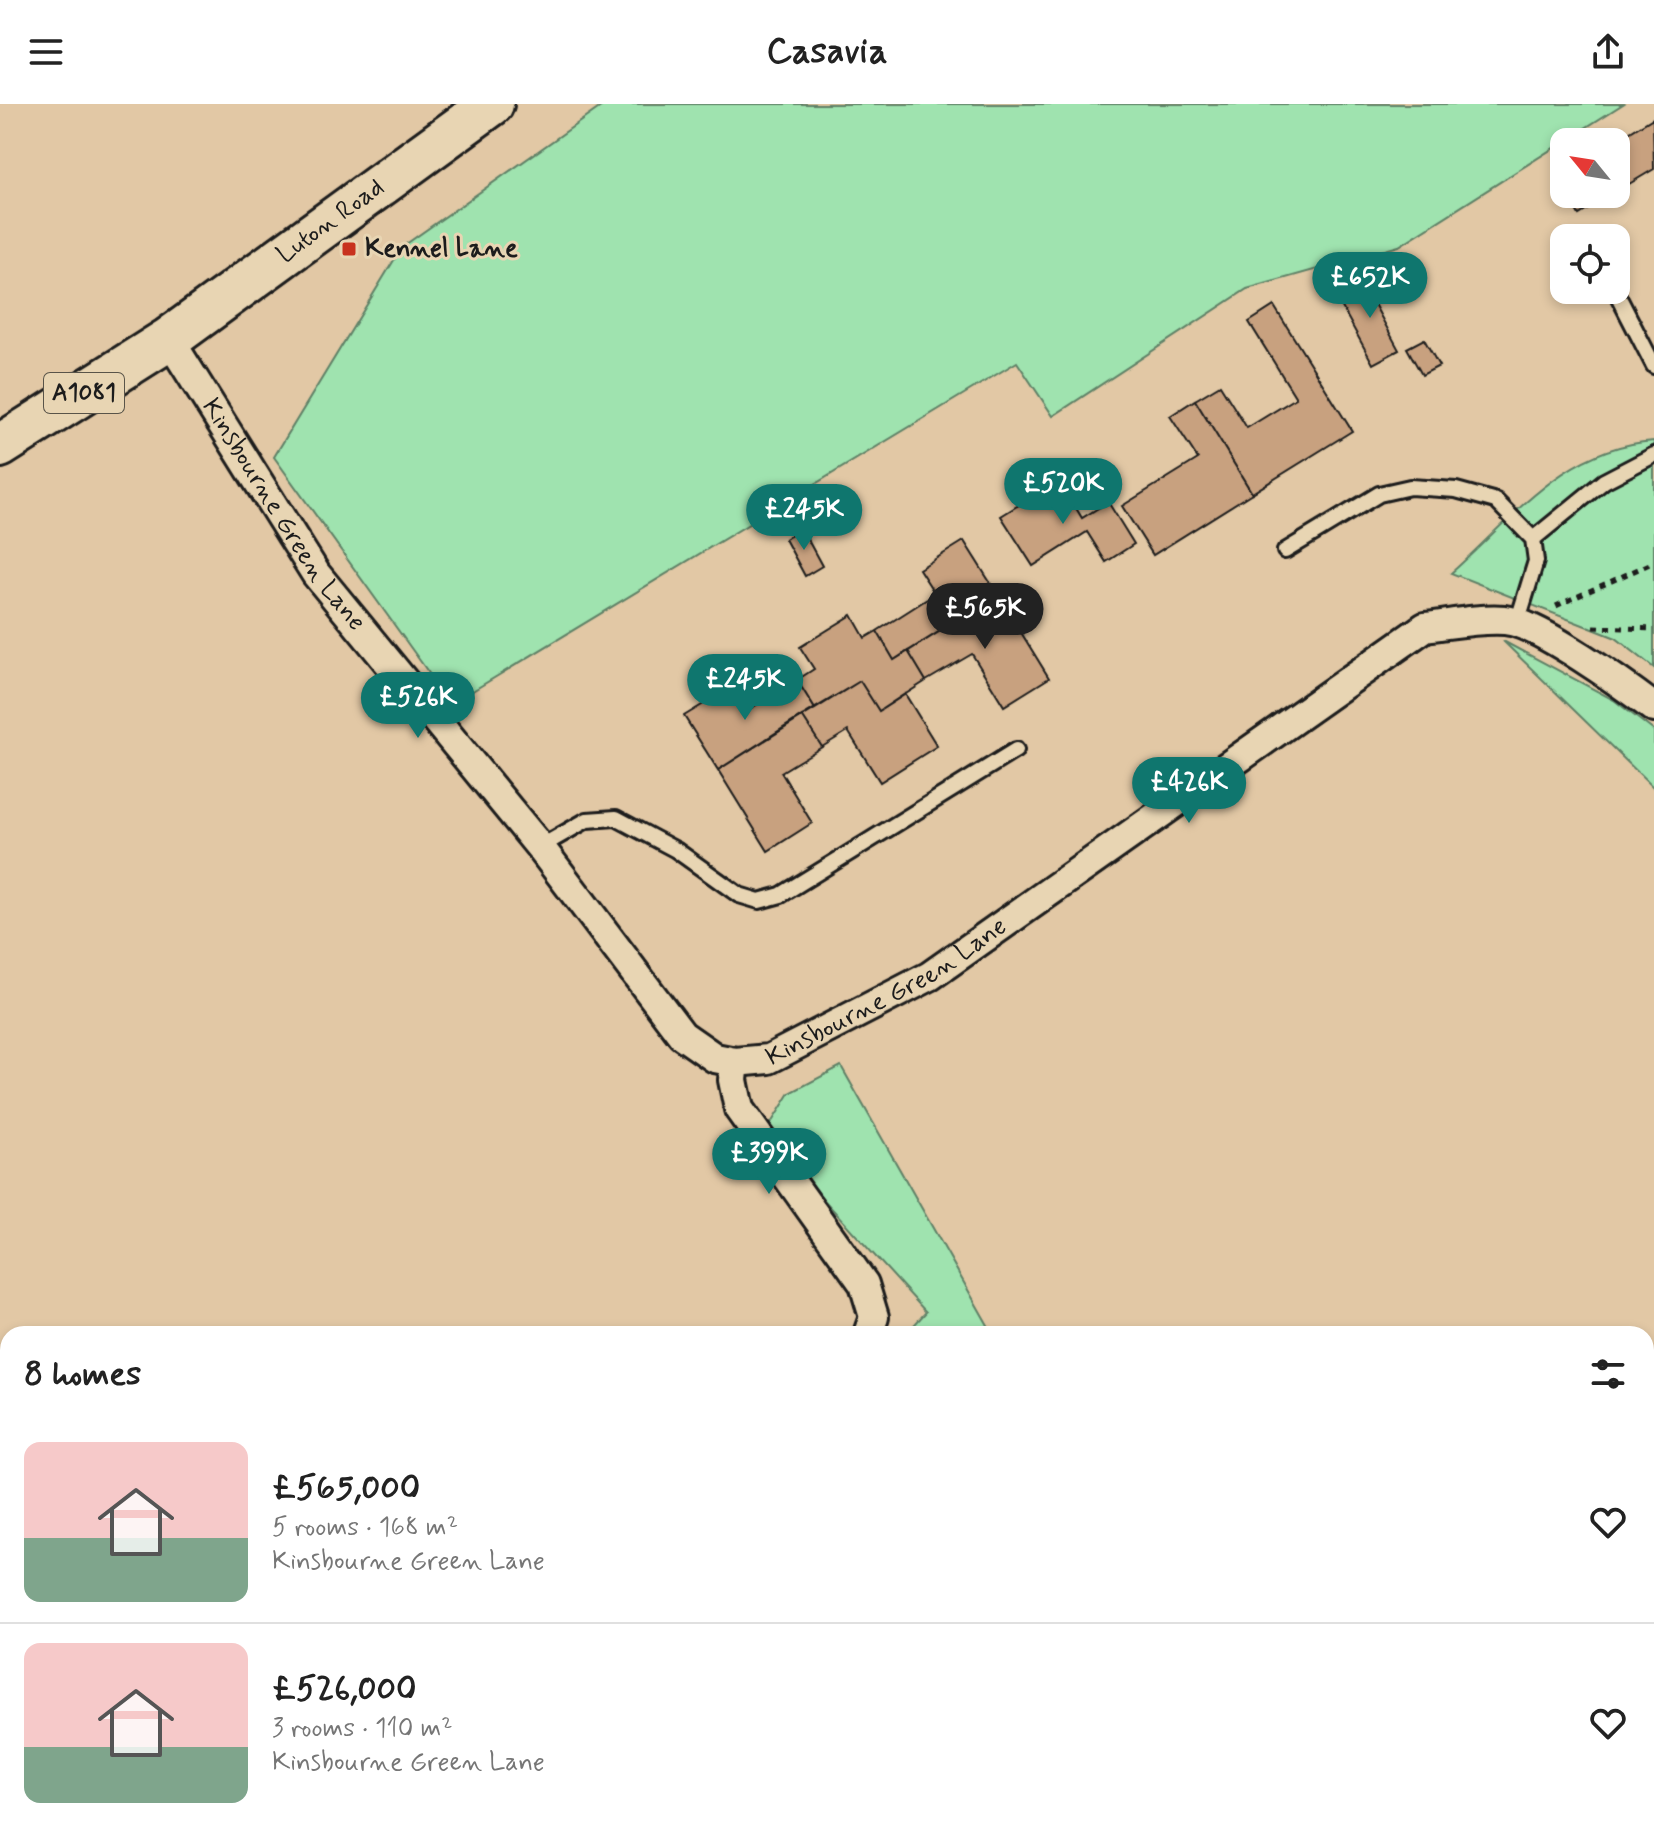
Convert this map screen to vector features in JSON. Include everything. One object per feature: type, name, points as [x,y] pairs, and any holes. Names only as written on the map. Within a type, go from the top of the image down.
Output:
[{"type":"main road","name":"Luton Road","points":[[169,339],[492,104]]},
{"type":"main road","name":"A1081","points":[[0,446],[169,339]]},
{"type":"street","name":"Kinsbourne Green Lane","points":[[169,339],[316,574],[540,847],[682,1035],[715,1058],[735,1062],[769,1059],[930,976],[1425,627],[1482,621],[1517,623],[1600,667],[1654,708]]},
{"type":"street","points":[[735,1062],[733,1080],[739,1109],[864,1284],[874,1317],[871,1326]]},
{"type":"lane","points":[[1622,304],[1654,366]]},
{"type":"lane","points":[[1533,539],[1604,481],[1654,455]]},
{"type":"lane","points":[[1285,551],[1379,494],[1410,487],[1456,490],[1496,501],[1533,539],[1536,561],[1517,623]]},
{"type":"lane","points":[[540,847],[587,820],[616,818],[676,850],[739,895],[759,901],[781,895],[1016,750]]},
{"type":"path","points":[[1517,623],[1654,562]]},
{"type":"green space","points":[[605,104],[1623,104],[1585,128],[1550,128],[1550,150],[1399,246],[1247,289],[1053,416],[1017,362],[451,704],[274,457],[402,247]]},
{"type":"green space","points":[[1654,441],[1654,668],[1616,638],[1451,573],[1519,509],[1567,471],[1593,456],[1622,446]]},
{"type":"green space","points":[[1503,641],[1614,700],[1654,731],[1654,788]]},
{"type":"green space","points":[[841,1066],[988,1326],[913,1326],[926,1312],[784,1156],[768,1128],[790,1093]]},
{"type":"building","points":[[1653,118],[1654,169],[1630,183],[1630,132]]},
{"type":"building","points":[[1575,208],[1590,208],[1579,215]]},
{"type":"building","points":[[1381,277],[1391,295],[1374,304],[1399,350],[1373,364],[1338,300]]},
{"type":"building","points":[[1274,306],[1352,431],[1252,493],[1195,400],[1220,385],[1247,428],[1296,398],[1249,322]]},
{"type":"building","points":[[1424,339],[1439,366],[1422,375],[1407,348]]},
{"type":"building","points":[[1195,400],[1252,493],[1153,555],[1122,506],[1198,459],[1170,416]]},
{"type":"building","points":[[1059,480],[1082,518],[1108,502],[1134,544],[1106,562],[1087,532],[1033,566],[1001,516]]},
{"type":"building","points":[[802,529],[822,566],[805,576],[785,539]]},
{"type":"building","points":[[964,541],[998,595],[894,660],[877,631],[935,594],[919,569]]},
{"type":"building","points":[[998,595],[1049,678],[1004,706],[972,654],[926,681],[908,651]]},
{"type":"building","points":[[852,615],[865,638],[877,631],[894,660],[908,651],[926,681],[879,711],[860,681],[815,709],[797,680],[814,669],[800,647]]},
{"type":"building","points":[[797,680],[815,709],[718,770],[684,716],[730,688],[745,712]]},
{"type":"building","points":[[860,681],[879,711],[905,694],[937,746],[880,782],[848,731],[822,747],[802,716]]},
{"type":"building","points":[[802,716],[822,747],[781,772],[812,823],[768,851],[718,770]]},
{"type":"place","name":"Kennel Lane","points":[[349,249]]}]
